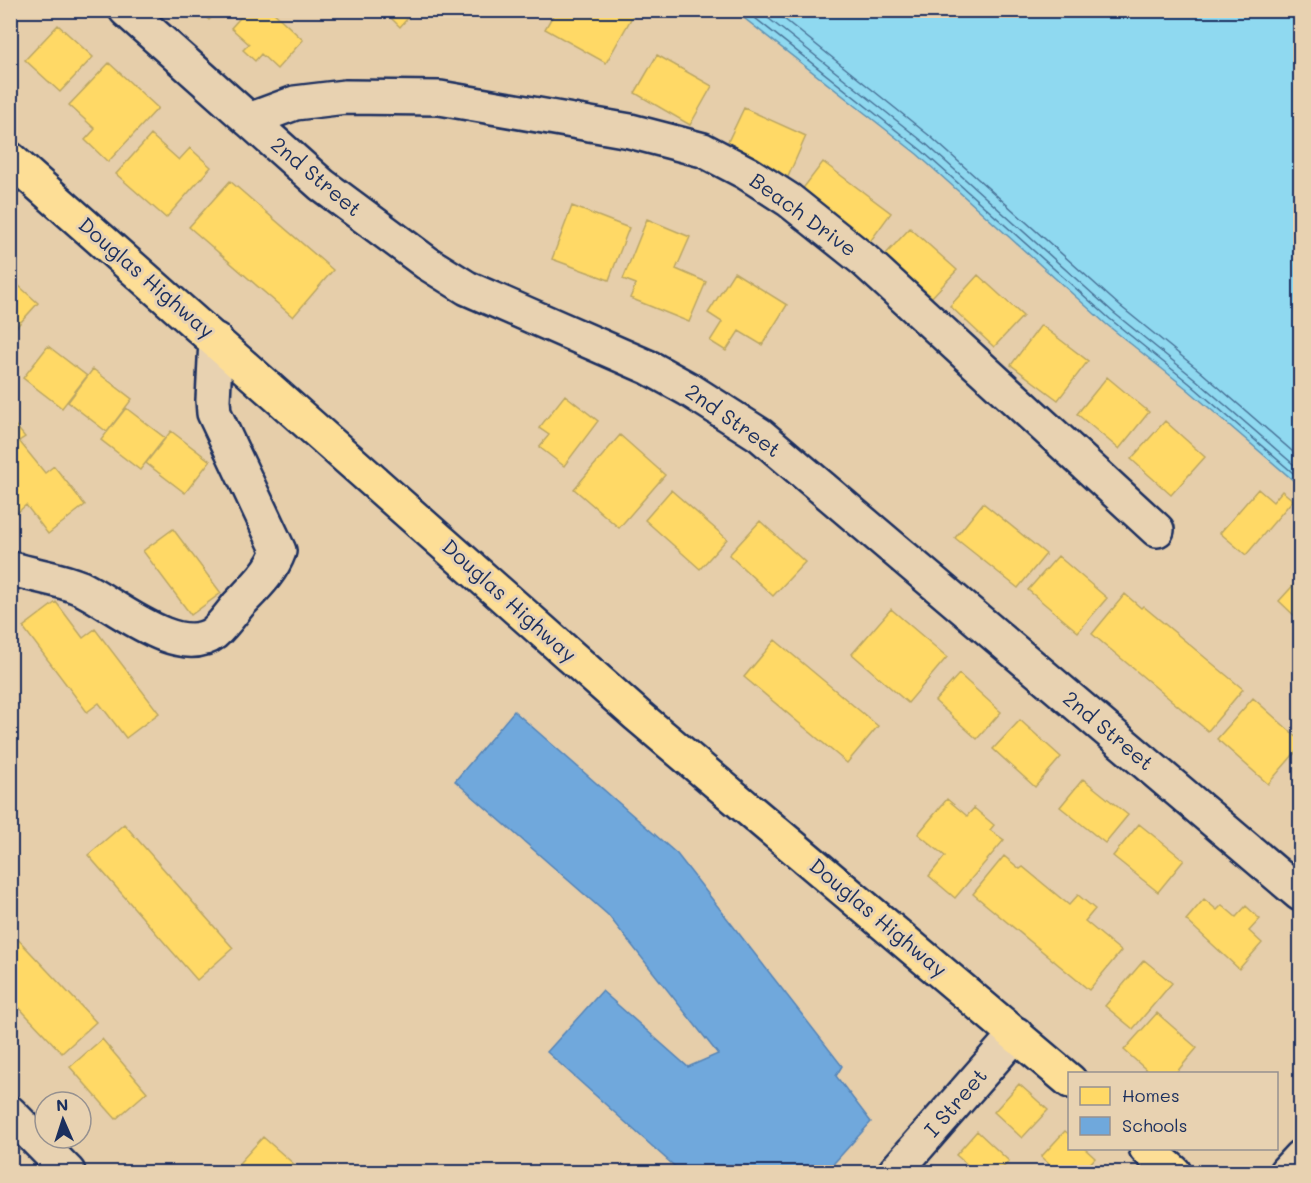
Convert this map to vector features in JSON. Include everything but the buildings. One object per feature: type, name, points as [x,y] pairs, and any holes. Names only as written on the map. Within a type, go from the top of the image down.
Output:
[{"type":"main road","name":"Douglas Highway","points":[[10,159],[637,715],[1068,1079]]},
{"type":"main road","points":[[1147,1150],[1173,1173]]},
{"type":"street","name":"2nd Street","points":[[126,10],[347,205],[418,256],[467,288],[650,368],[688,389],[760,435],[1300,894]]},
{"type":"street","name":"Beach Drive","points":[[249,120],[295,103],[345,97],[440,98],[630,131],[703,150],[747,173],[789,200],[864,260],[1156,530]]},
{"type":"street","points":[[10,568],[33,576],[64,581],[84,590],[156,632],[196,640],[213,634],[274,567],[279,551],[214,413],[216,340]]},
{"type":"street","name":"I Street","points":[[895,1173],[1016,1034]]},
{"type":"street","points":[[10,1113],[68,1173]]},
{"type":"street","points":[[1286,1173],[1300,1157]]},
{"type":"water","points":[[735,11],[1300,11],[1300,486],[1186,388],[1106,324],[917,154]]}]
